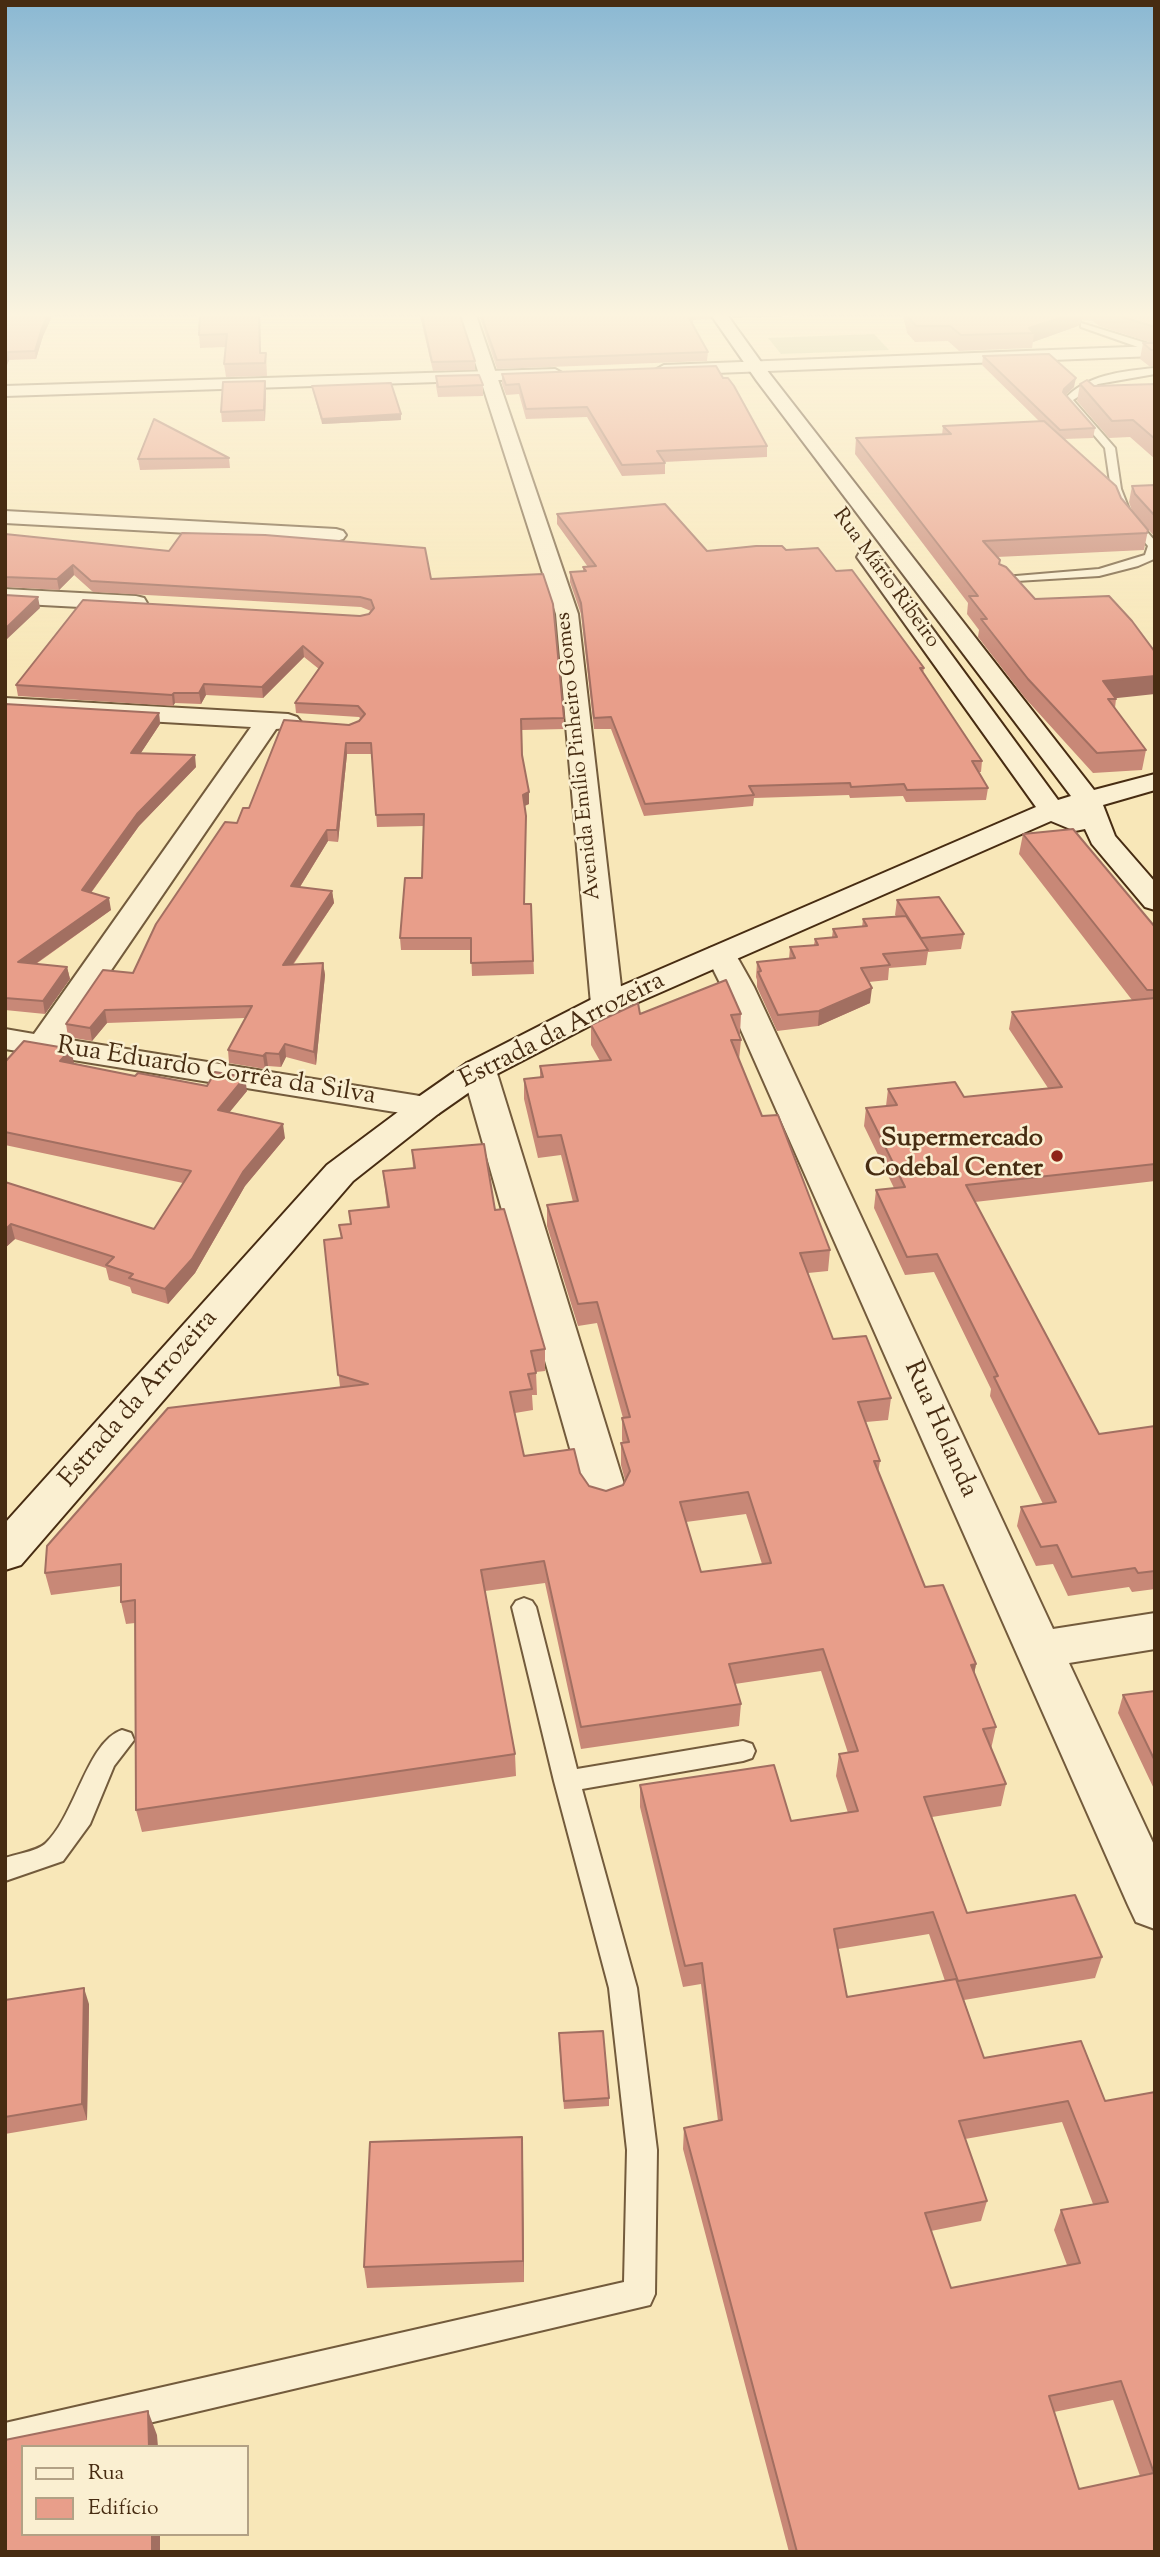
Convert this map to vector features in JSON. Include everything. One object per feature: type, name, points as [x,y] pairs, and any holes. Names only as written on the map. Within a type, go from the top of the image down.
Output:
[{"type":"street","name":"Avenida Emílio Pinheiro Gomes","points":[[508,431],[567,614],[607,1004]]},
{"type":"street","name":"Rua Mário Ribeiro","points":[[798,431],[1052,810]]},
{"type":"street","points":[[5,517],[336,535]]},
{"type":"street","name":"Rua Mário Ribeiro","points":[[867,536],[1087,799],[1102,838]]},
{"type":"street","points":[[5,596],[156,605]]},
{"type":"street","points":[[5,705],[309,723]]},
{"type":"street","points":[[43,1045],[268,722]]},
{"type":"street","name":"Estrada da Arrozeira","points":[[5,1553],[340,1173],[479,1070],[607,1004],[1052,810],[1155,782]]},
{"type":"street","points":[[1052,810],[1102,838],[1155,901]]},
{"type":"street","name":"Rua Holanda","points":[[721,955],[738,987],[1155,1905]]},
{"type":"street","name":"Rua Eduardo Corrêa da Silva","points":[[5,1039],[426,1107]]},
{"type":"street","points":[[479,1070],[605,1494]]},
{"type":"street","points":[[1038,1650],[1155,1631]]},
{"type":"lane","points":[[1004,580],[1102,571],[1137,565],[1150,557],[1153,546],[1125,513],[1116,489],[1110,448],[1095,431]]},
{"type":"lane","points":[[5,2440],[639,2294],[642,2150],[623,1988],[567,1781],[524,1607]]},
{"type":"lane","points":[[5,1870],[54,1853],[81,1816],[104,1760],[122,1740]]},
{"type":"lane","points":[[567,1781],[743,1751]]},
{"type":"building","points":[[149,431],[178,431],[229,458],[138,459]]},
{"type":"building","points":[[602,431],[759,431],[767,446],[657,451],[665,463],[622,465]]},
{"type":"building","points":[[948,431],[1055,431],[1116,486],[1121,498],[1148,530],[1147,533],[983,541],[1000,560],[999,564],[1006,567],[1035,599],[1109,596],[1132,621],[1155,652],[1155,676],[1103,681],[1116,699],[1108,699],[1146,750],[1097,753],[1028,679],[981,619],[987,619],[969,596],[978,596],[856,438],[951,434]]},
{"type":"building","points":[[1146,431],[1155,431],[1155,439]]},
{"type":"building","points":[[1155,485],[1155,516],[1135,494],[1132,486]]},
{"type":"building","points":[[665,504],[707,551],[756,546],[782,546],[786,550],[818,548],[836,571],[852,570],[924,668],[920,668],[982,761],[972,761],[988,788],[907,790],[904,784],[851,787],[850,783],[749,786],[754,795],[645,804],[611,717],[594,718],[581,603],[570,572],[586,571],[583,567],[596,566],[557,514]]},
{"type":"building","points":[[182,533],[265,535],[425,548],[431,579],[543,574],[553,604],[564,718],[521,719],[522,755],[529,792],[523,795],[526,816],[524,904],[531,904],[533,961],[471,963],[471,938],[400,938],[405,878],[422,878],[424,814],[376,815],[371,743],[346,743],[337,830],[327,830],[291,886],[332,891],[283,965],[323,963],[314,1052],[285,1044],[279,1054],[266,1053],[263,1056],[228,1050],[252,1006],[105,1010],[90,1028],[66,1024],[103,970],[133,973],[156,924],[225,822],[237,823],[243,808],[249,808],[284,720],[349,725],[359,721],[365,714],[358,706],[295,703],[323,663],[303,646],[262,687],[204,684],[199,693],[172,695],[16,685],[83,600],[360,616],[369,614],[374,608],[371,600],[360,597],[91,581],[73,565],[57,579],[5,577],[5,534],[169,551]]},
{"type":"building","points":[[5,595],[38,597],[5,629]]},
{"type":"building","points":[[5,704],[159,713],[131,753],[195,755],[137,814],[82,890],[109,898],[18,962],[67,967],[43,1001],[5,998]]},
{"type":"building","points":[[1073,829],[1155,927],[1155,990],[1147,990],[1023,834]]},
{"type":"building","points":[[939,897],[964,934],[921,938],[897,900]]},
{"type":"building","points":[[906,916],[928,950],[883,954],[890,965],[861,968],[872,988],[819,1011],[778,1015],[758,972],[761,971],[757,962],[795,958],[790,947],[818,945],[815,939],[837,937],[833,929],[867,926],[863,919]]},
{"type":"building","points":[[726,980],[741,1014],[731,1015],[741,1040],[731,1040],[762,1116],[778,1115],[830,1250],[800,1253],[833,1339],[866,1336],[891,1398],[858,1402],[880,1461],[874,1461],[925,1587],[943,1585],[976,1664],[971,1665],[996,1727],[983,1729],[1006,1784],[924,1797],[967,1913],[1075,1895],[1102,1957],[958,1981],[933,1912],[834,1929],[847,1997],[956,1979],[984,2058],[1081,2041],[1105,2101],[1155,2092],[1155,2552],[797,2552],[684,2128],[722,2120],[702,1963],[685,1966],[640,1785],[774,1765],[791,1821],[858,1811],[839,1754],[858,1751],[823,1649],[729,1664],[741,1704],[581,1727],[544,1561],[481,1570],[515,1754],[136,1810],[135,1600],[121,1602],[121,1564],[45,1573],[47,1546],[168,1408],[368,1384],[338,1375],[324,1240],[342,1238],[339,1225],[351,1224],[349,1211],[389,1207],[383,1171],[415,1168],[412,1150],[484,1144],[495,1210],[504,1209],[545,1349],[531,1351],[536,1373],[528,1374],[532,1389],[510,1392],[524,1456],[574,1449],[580,1473],[589,1486],[606,1491],[623,1485],[630,1471],[621,1443],[629,1442],[622,1418],[630,1417],[597,1302],[578,1304],[547,1205],[578,1201],[561,1135],[538,1137],[524,1079],[543,1077],[540,1066],[611,1060],[591,1025],[638,1003],[640,1014]],"holes":[[[748,1492],[771,1563],[701,1572],[680,1502]],[[1068,2101],[1108,2202],[1061,2210],[1080,2263],[951,2288],[925,2213],[987,2201],[959,2121]],[[1121,2381],[1154,2473],[1079,2489],[1049,2396]]]},
{"type":"building","points":[[1155,998],[1155,1164],[966,1185],[1099,1434],[1155,1426],[1155,1571],[1138,1573],[1135,1568],[1072,1577],[1057,1545],[1041,1547],[1021,1507],[1056,1502],[994,1377],[998,1376],[937,1254],[907,1257],[876,1190],[905,1187],[866,1108],[897,1105],[888,1089],[955,1082],[964,1097],[1062,1087],[1012,1012]]},
{"type":"building","points":[[24,1041],[71,1049],[60,1061],[135,1076],[138,1073],[207,1086],[215,1072],[245,1077],[218,1110],[283,1124],[243,1172],[192,1259],[165,1289],[129,1278],[133,1274],[106,1265],[114,1257],[11,1224],[5,1230],[5,1182],[154,1229],[191,1171],[5,1132],[5,1062]]},
{"type":"building","points":[[1155,1691],[1155,1761],[1123,1695]]},
{"type":"building","points":[[84,1988],[82,2104],[5,2117],[5,2000]]},
{"type":"building","points":[[603,2031],[609,2098],[564,2101],[559,2033]]},
{"type":"building","points":[[522,2137],[523,2261],[364,2267],[370,2142]]},
{"type":"building","points":[[148,2411],[149,2445],[21,2445],[21,2536],[152,2536],[152,2552],[5,2552],[5,2440]]},
{"type":"place","name":"Supermercado Codebal Center","points":[[1057,1156]]}]
